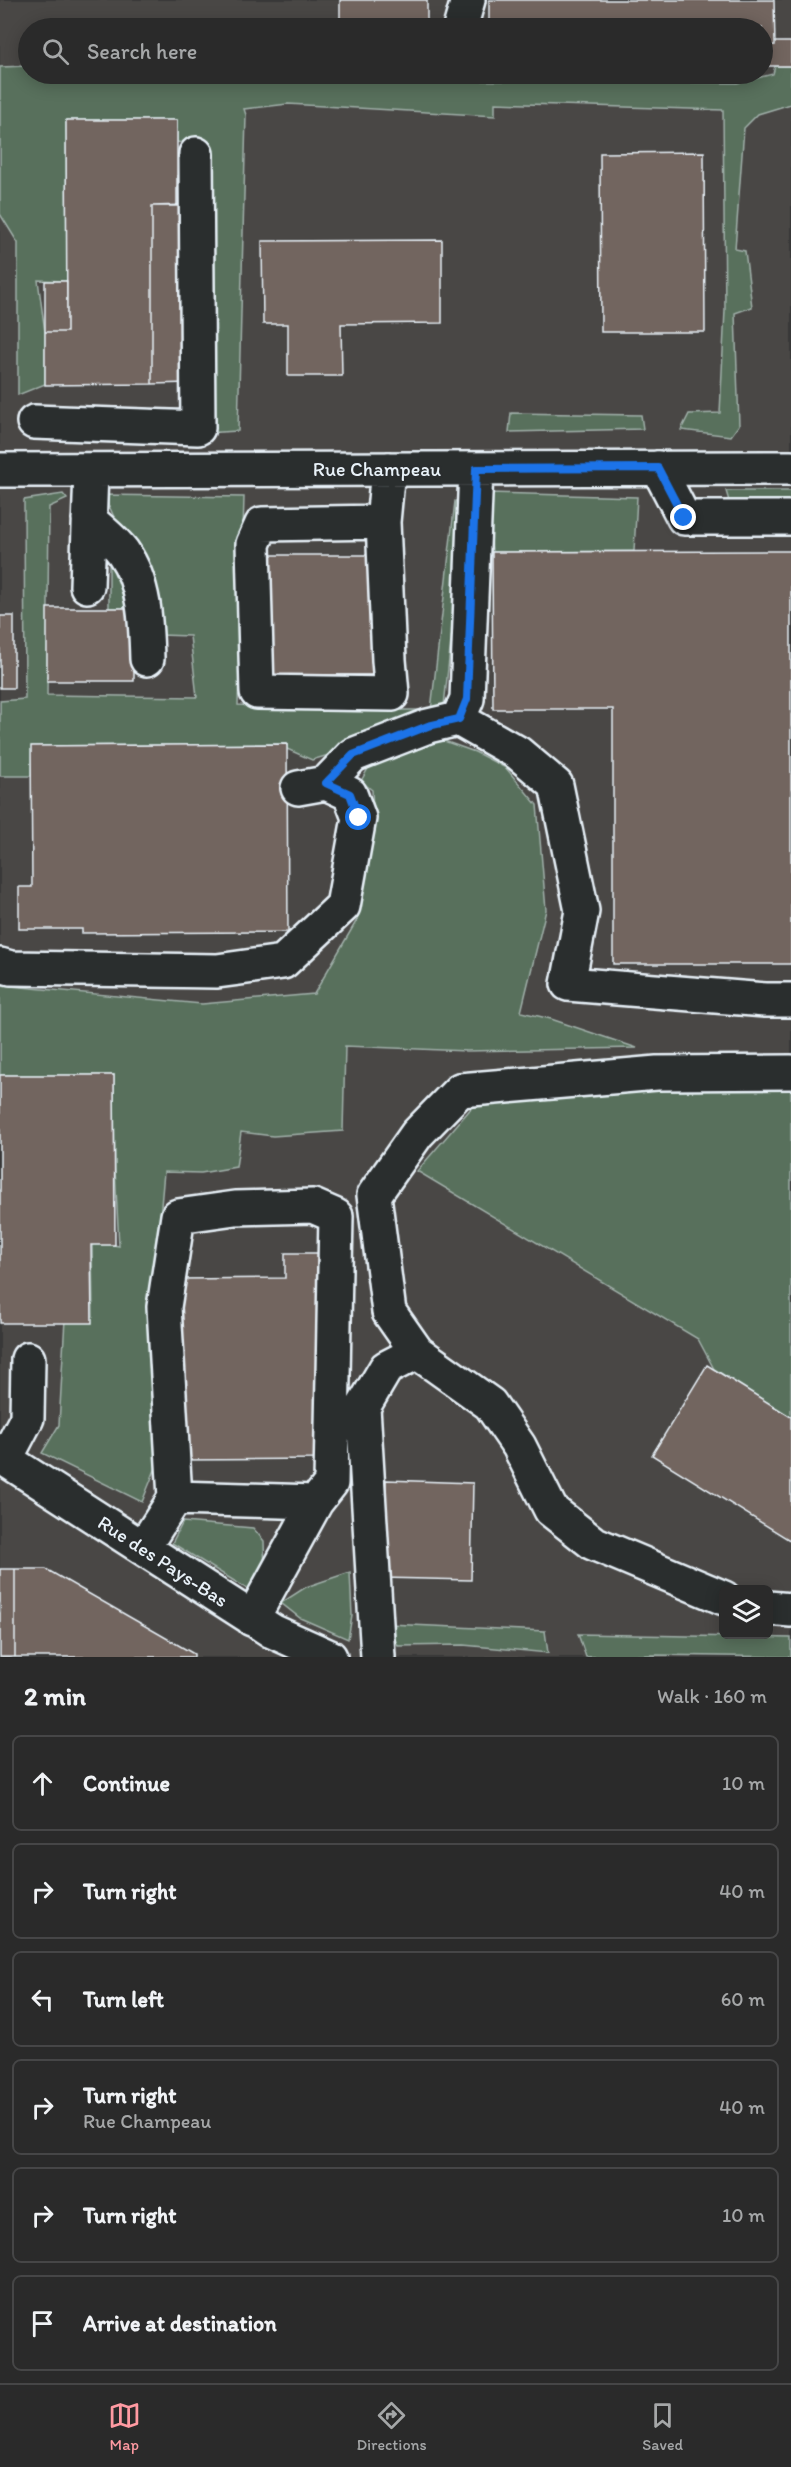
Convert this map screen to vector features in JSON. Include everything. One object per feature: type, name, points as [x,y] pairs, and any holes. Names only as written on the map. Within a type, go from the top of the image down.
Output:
[{"type":"street","points":[[463,18],[468,0]]},
{"type":"street","points":[[194,469],[198,428],[196,154]]},
{"type":"street","points":[[34,422],[198,428]]},
{"type":"street","points":[[658,468],[684,518],[791,518]]},
{"type":"street","name":"Rue Champeau","points":[[0,474],[194,469],[791,468]]},
{"type":"street","points":[[383,522],[262,524],[253,544],[258,692],[393,694],[389,660],[383,522],[388,469]]},
{"type":"street","points":[[459,719],[467,699],[476,469]]},
{"type":"street","points":[[87,585],[91,471]]},
{"type":"street","points":[[90,519],[123,552],[140,588],[146,623],[147,660]]},
{"type":"street","points":[[0,965],[11,968],[217,971],[283,962],[343,906],[359,818],[350,794],[312,786],[353,755],[428,726],[459,719],[518,753],[556,785],[582,911],[568,984],[765,1000],[791,1000]]},
{"type":"street","points":[[719,1596],[593,1543],[551,1510],[519,1446],[490,1404],[417,1352],[389,1312],[374,1195],[417,1134],[460,1090],[657,1073],[791,1072]]},
{"type":"street","points":[[142,1548],[175,1498],[164,1307],[178,1216],[235,1208],[313,1206],[336,1216],[331,1483],[316,1502],[252,1619]]},
{"type":"street","points":[[378,1657],[363,1407],[386,1368],[417,1352]]},
{"type":"street","points":[[3,1458],[27,1418],[28,1359]]},
{"type":"street","name":"Rue des Pays-Bas","points":[[3,1458],[252,1619],[330,1657]]},
{"type":"street","points":[[175,1498],[316,1502]]},
{"type":"street","points":[[773,1608],[791,1610]]},
{"type":"shaded area","points":[[0,0],[791,0],[791,1657],[0,1657]]},
{"type":"green space","points":[[18,66],[18,84],[773,84],[775,66],[791,66],[791,104],[758,114],[744,128],[735,249],[745,251],[752,307],[735,313],[739,425],[731,436],[681,430],[689,414],[720,413],[725,310],[723,110],[495,103],[495,116],[288,104],[244,109],[246,115],[238,431],[204,433],[208,147],[177,142],[177,120],[66,120],[67,281],[38,280],[45,332],[45,384],[18,395],[18,243],[0,214],[0,67]]},
{"type":"green space","points":[[511,413],[641,415],[643,429],[509,432]]},
{"type":"green space","points":[[726,491],[791,491],[791,501],[729,501]]},
{"type":"green space","points":[[488,493],[637,497],[634,551],[492,552]]},
{"type":"green space","points":[[63,494],[67,499],[49,507],[47,695],[197,697],[190,636],[160,635],[104,495],[244,497],[238,705],[347,710],[431,710],[455,501],[466,501],[443,715],[312,760],[287,749],[287,744],[32,746],[31,776],[0,776],[0,701],[25,699],[24,500]]},
{"type":"green space","points":[[109,548],[134,608],[109,608]]},
{"type":"green space","points":[[430,736],[475,752],[506,768],[537,805],[546,910],[521,1012],[551,1019],[637,1048],[467,1051],[345,1046],[343,1131],[273,1136],[241,1132],[236,1167],[201,1173],[164,1172],[155,1274],[161,1455],[142,1502],[42,1453],[59,1425],[65,1319],[93,1316],[92,1241],[119,1246],[114,1075],[0,1075],[0,985],[202,1004],[314,994],[357,920],[368,858],[373,811],[372,790],[361,781],[370,765]]},
{"type":"green space","points":[[642,1084],[791,1085],[791,1417],[714,1369],[698,1339],[417,1171],[480,1098]]},
{"type":"green space","points":[[183,1522],[253,1528],[264,1541],[265,1578],[249,1590],[172,1543]]},
{"type":"green space","points":[[350,1572],[352,1616],[348,1639],[300,1618],[281,1603],[306,1587]]},
{"type":"green space","points":[[388,1624],[545,1631],[548,1653],[463,1645],[398,1646]]},
{"type":"green space","points":[[578,1634],[719,1637],[719,1639],[791,1638],[791,1657],[654,1655],[586,1657]]},
{"type":"building","points":[[340,0],[427,0],[427,18],[340,18]]},
{"type":"building","points":[[489,0],[774,0],[775,45],[773,45],[773,18],[489,18]]},
{"type":"building","points":[[775,42],[791,42],[791,66],[773,66],[773,45]]},
{"type":"building","points":[[66,120],[177,120],[177,206],[152,206],[152,384],[45,385],[45,332],[67,332]]},
{"type":"building","points":[[704,152],[705,332],[601,332],[600,153]]},
{"type":"building","points":[[186,205],[188,383],[152,384],[152,206]]},
{"type":"building","points":[[442,240],[442,323],[341,324],[342,376],[288,376],[288,324],[263,324],[262,241]]},
{"type":"building","points":[[45,281],[67,281],[67,332],[45,332]]},
{"type":"building","points":[[791,551],[791,964],[613,964],[613,709],[493,709],[492,552]]},
{"type":"building","points":[[263,555],[372,555],[372,675],[263,675]]},
{"type":"building","points":[[47,608],[134,608],[134,681],[47,681]]},
{"type":"building","points":[[0,616],[14,616],[14,688],[0,688]]},
{"type":"building","points":[[287,744],[288,932],[82,933],[82,929],[19,929],[19,887],[32,887],[31,746]]},
{"type":"building","points":[[0,1075],[114,1075],[115,1245],[91,1245],[92,1323],[0,1323]]},
{"type":"building","points":[[285,1253],[322,1253],[323,1459],[180,1460],[179,1279],[285,1278]]},
{"type":"building","points":[[707,1365],[791,1417],[791,1541],[652,1455]]},
{"type":"building","points":[[386,1480],[473,1483],[471,1580],[383,1578]]},
{"type":"building","points":[[0,1569],[15,1569],[15,1657],[0,1657]]},
{"type":"building","points":[[15,1569],[46,1569],[194,1654],[194,1657],[15,1657]]},
{"type":"route","points":[[359,818],[350,794],[326,783],[353,755],[428,726],[459,719],[467,699],[476,469],[658,468],[684,518]]}]
